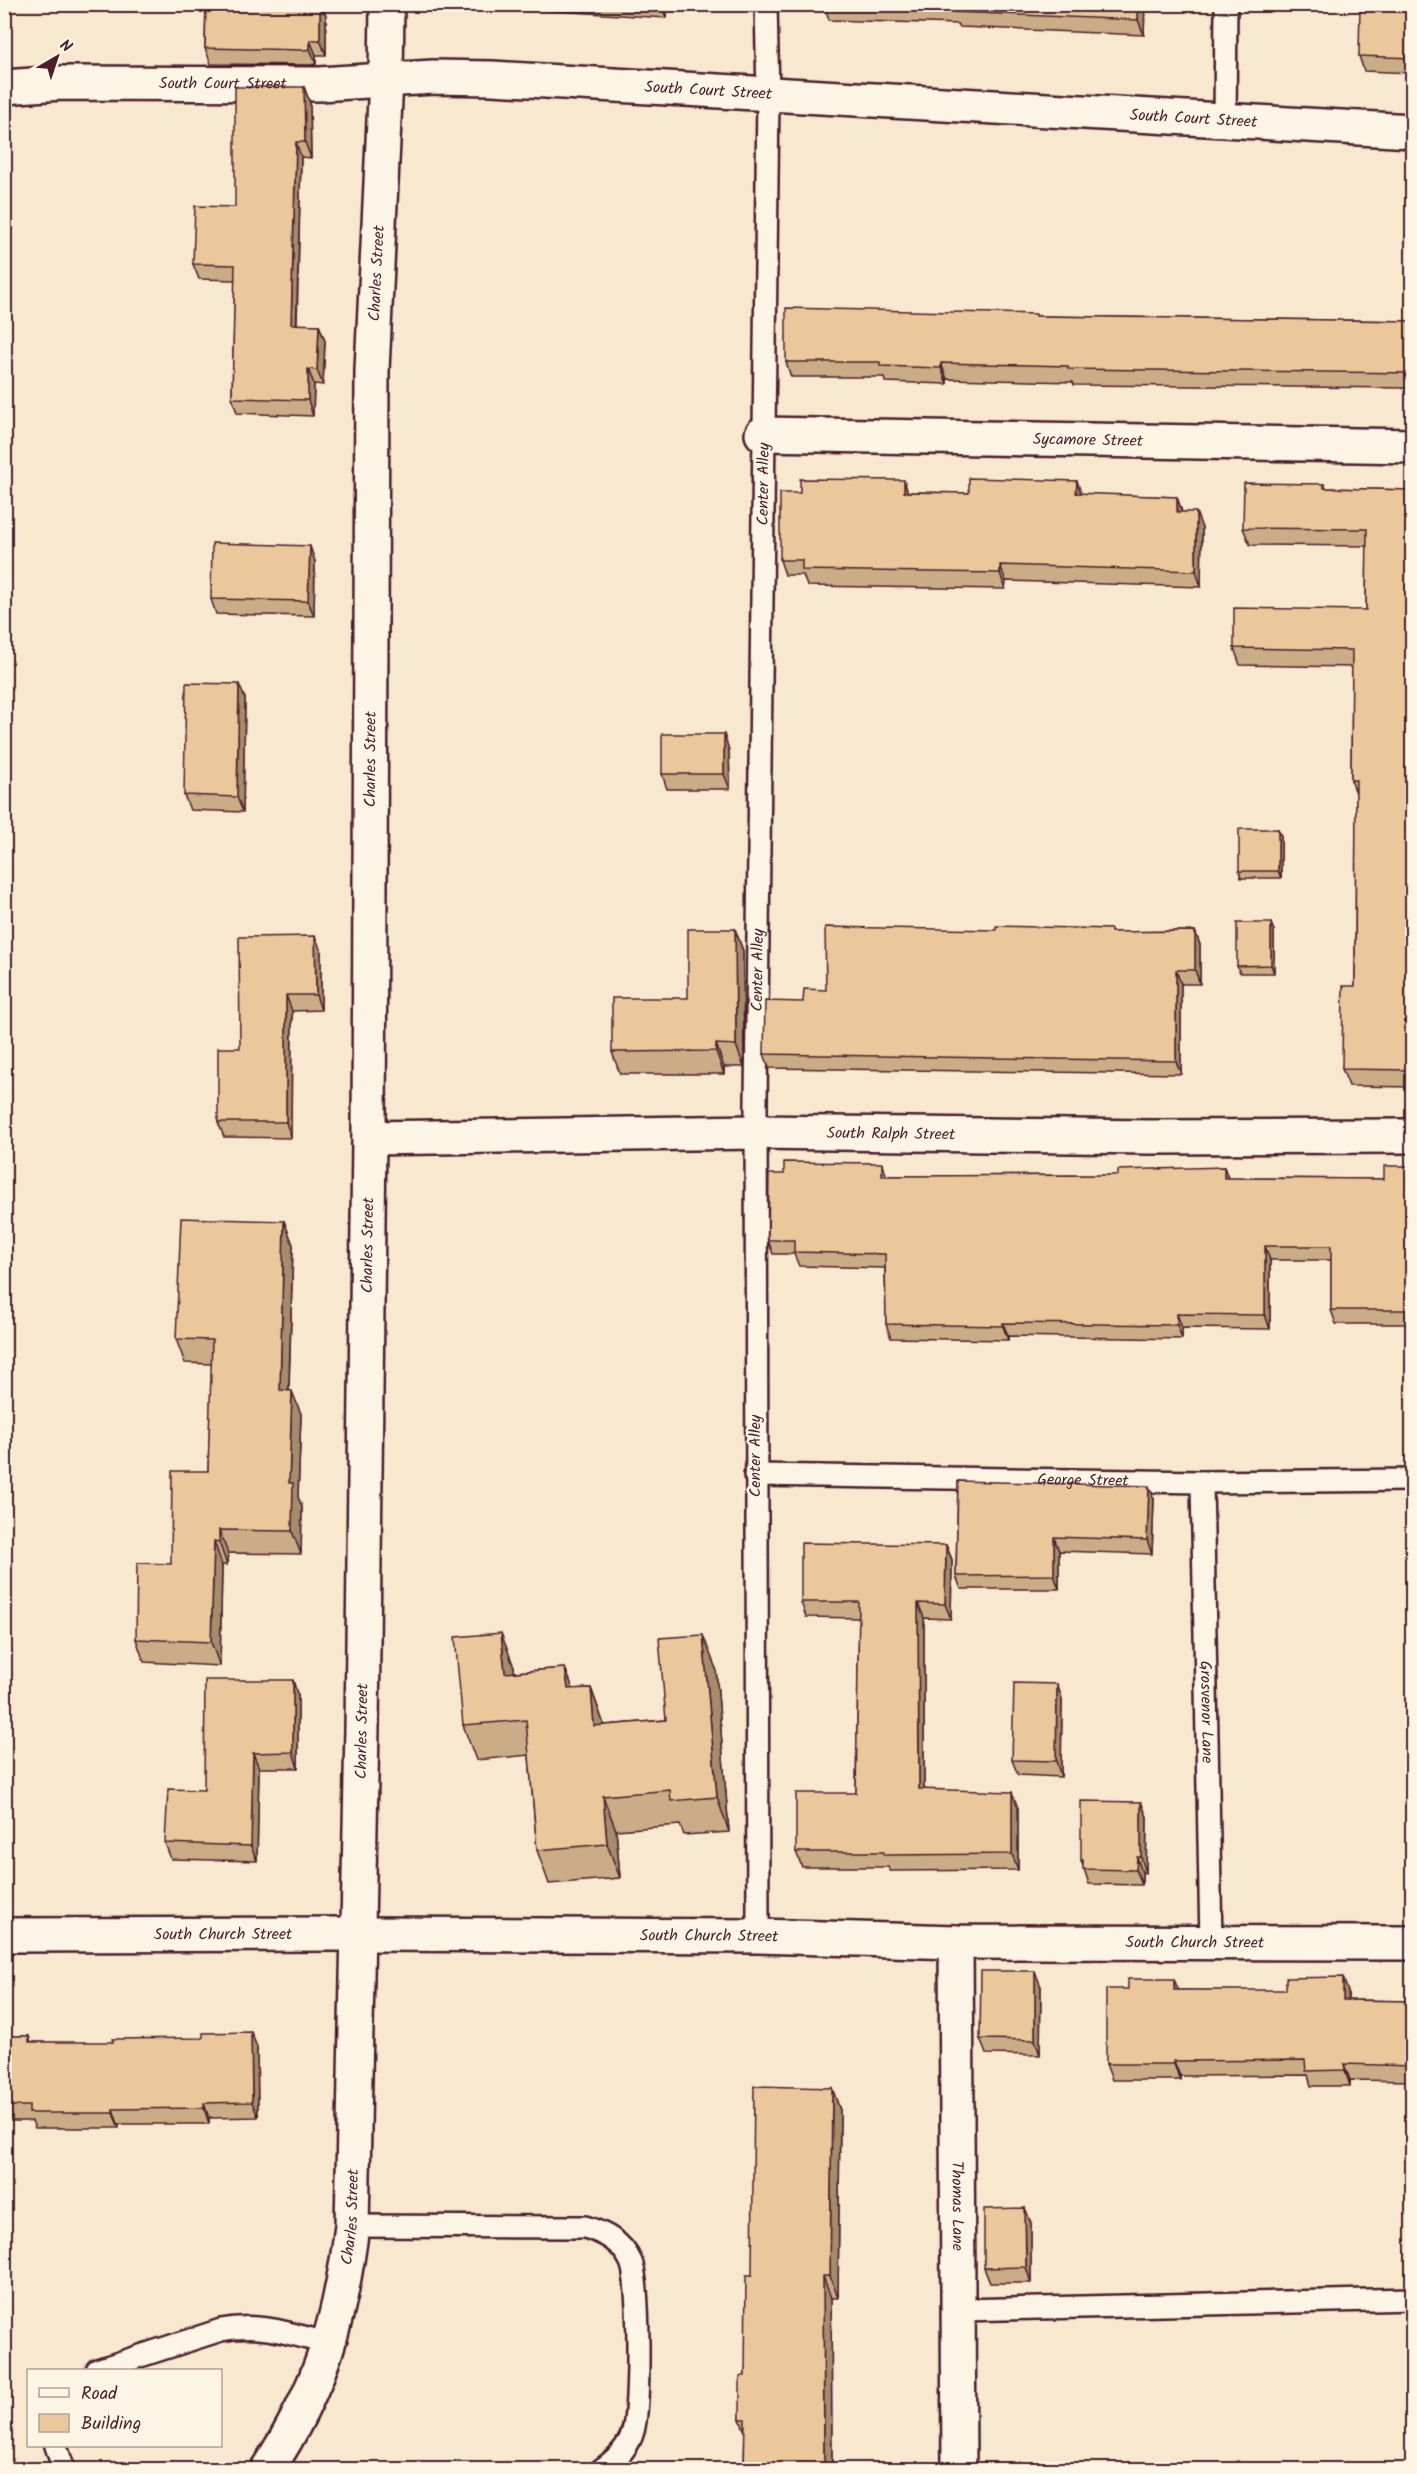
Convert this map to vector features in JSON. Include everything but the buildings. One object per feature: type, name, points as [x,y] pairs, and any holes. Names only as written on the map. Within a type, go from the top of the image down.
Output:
[{"type":"street","name":"Charles Street","points":[[267,2469],[315,2387],[329,2344],[345,2278],[352,2226],[359,1934],[369,1138],[372,370],[386,79],[387,4]]},
{"type":"street","name":"South Court Street","points":[[4,87],[61,83],[319,84],[386,79],[492,78],[768,96],[1413,131]]},
{"type":"street","name":"Sycamore Street","points":[[762,434],[1413,446]]},
{"type":"street","name":"South Ralph Street","points":[[369,1138],[756,1132],[1151,1137],[1413,1136]]},
{"type":"street","name":"South Church Street","points":[[4,1935],[758,1936],[956,1942],[1413,1943]]},
{"type":"street","name":"Thomas Lane","points":[[956,1942],[960,2310],[959,2469]]},
{"type":"lane","name":"Center Alley","points":[[758,1936],[755,1475],[756,1132],[762,434],[768,96],[766,4]]},
{"type":"lane","points":[[1225,121],[1226,4]]},
{"type":"lane","name":"George Street","points":[[755,1475],[1202,1482],[1413,1480]]},
{"type":"lane","name":"Grosvenor Lane","points":[[1202,1482],[1211,1942]]},
{"type":"lane","points":[[352,2226],[585,2227],[601,2232],[623,2248],[635,2270],[638,2292],[636,2412],[633,2432],[624,2448],[601,2469]]},
{"type":"lane","points":[[960,2310],[1413,2299]]},
{"type":"lane","points":[[100,2369],[221,2330],[242,2326],[261,2326],[329,2344]]},
{"type":"lane","points":[[57,2447],[64,2469]]}]
